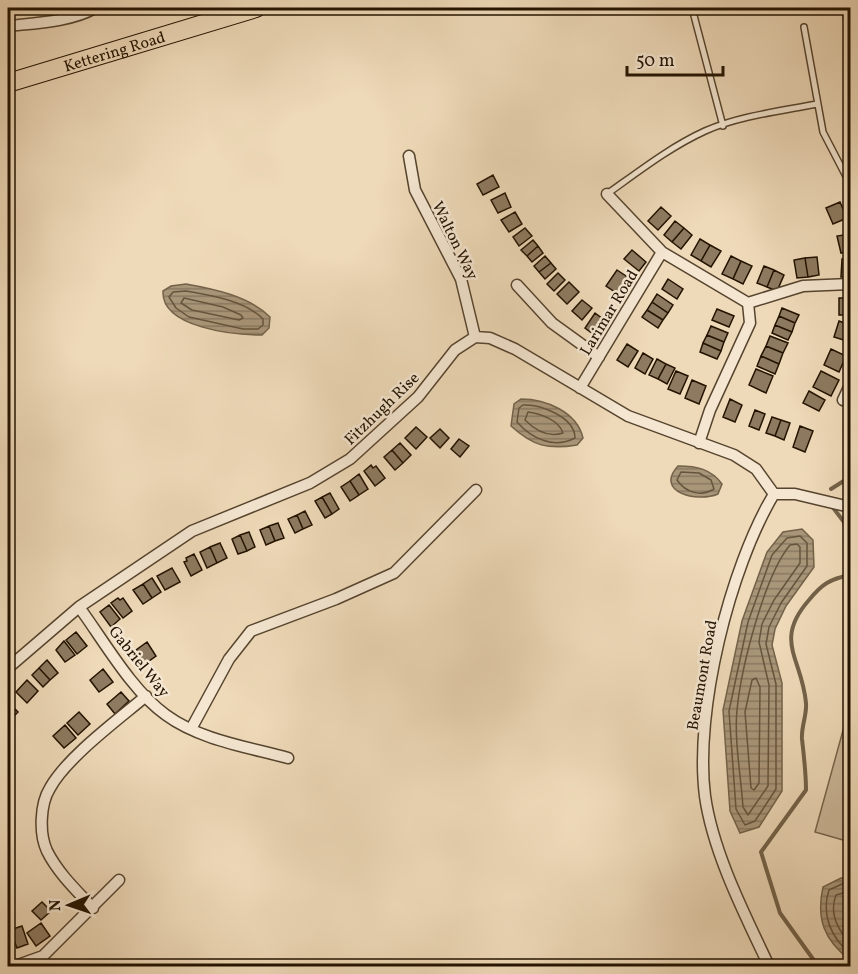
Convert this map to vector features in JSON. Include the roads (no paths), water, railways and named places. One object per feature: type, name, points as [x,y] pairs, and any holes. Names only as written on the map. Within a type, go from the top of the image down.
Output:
[{"type":"highway","name":"Kettering Road","points":[[8,83],[256,8]]},
{"type":"street","points":[[8,26],[37,23],[87,12],[95,8]]},
{"type":"street","name":"Walton Way","points":[[409,156],[415,190],[461,279],[475,337]]},
{"type":"street","points":[[607,194],[662,252],[748,303],[803,286],[850,284]]},
{"type":"street","name":"Larimar Road","points":[[580,388],[662,252]]},
{"type":"street","points":[[518,285],[552,323],[599,357]]},
{"type":"street","points":[[699,443],[710,410],[750,323],[748,303]]},
{"type":"street","points":[[475,337],[490,338],[514,349],[628,416],[734,455],[756,470],[774,494],[795,494],[850,507]]},
{"type":"street","name":"Fitzhugh Rise","points":[[8,668],[78,607],[192,531],[310,483],[350,459],[418,397],[455,350],[475,337]]},
{"type":"street","points":[[843,399],[850,385]]},
{"type":"street","points":[[191,729],[229,659],[251,631],[336,599],[394,573],[476,490]]},
{"type":"street","name":"Beaumont Road","points":[[769,966],[721,854],[705,796],[704,729],[721,634],[757,521],[774,494]]},
{"type":"street","name":"Gabriel Way","points":[[78,607],[146,696],[165,715],[191,729],[288,758]]},
{"type":"street","points":[[93,908],[63,877],[46,849],[41,816],[49,788],[71,763],[146,696]]},
{"type":"street","points":[[15,966],[43,956],[93,908],[119,879]]},
{"type":"lane","points":[[692,8],[723,126]]},
{"type":"lane","points":[[804,27],[824,132],[850,184]]},
{"type":"lane","points":[[607,194],[645,167],[705,131],[818,104]]},
{"type":"water","points":[[842,8],[850,8],[850,71]]},
{"type":"water","points":[[186,284],[219,291],[252,304],[270,317],[269,328],[262,335],[250,335],[218,331],[186,321],[166,304],[163,291],[171,286]]},
{"type":"water","points":[[521,399],[550,404],[567,414],[580,429],[583,438],[577,445],[558,447],[541,445],[527,438],[511,426],[514,404]]},
{"type":"water","points":[[678,466],[697,468],[713,475],[722,484],[718,494],[690,496],[675,489],[671,483],[672,475]]},
{"type":"water","points":[[802,529],[813,540],[814,567],[786,606],[775,629],[772,645],[782,683],[782,791],[759,827],[740,833],[730,811],[723,710],[742,621],[767,552],[783,532]]},
{"type":"water","points":[[841,878],[850,878],[850,960],[828,937],[822,919],[823,887]]},
{"type":"waterway","points":[[831,489],[850,477]]},
{"type":"waterway","points":[[831,505],[844,522],[850,547]]},
{"type":"waterway","points":[[818,966],[780,913],[761,852],[806,790],[802,734],[806,703],[804,687],[792,650],[793,627],[798,614],[818,590],[832,580],[850,575]]}]
